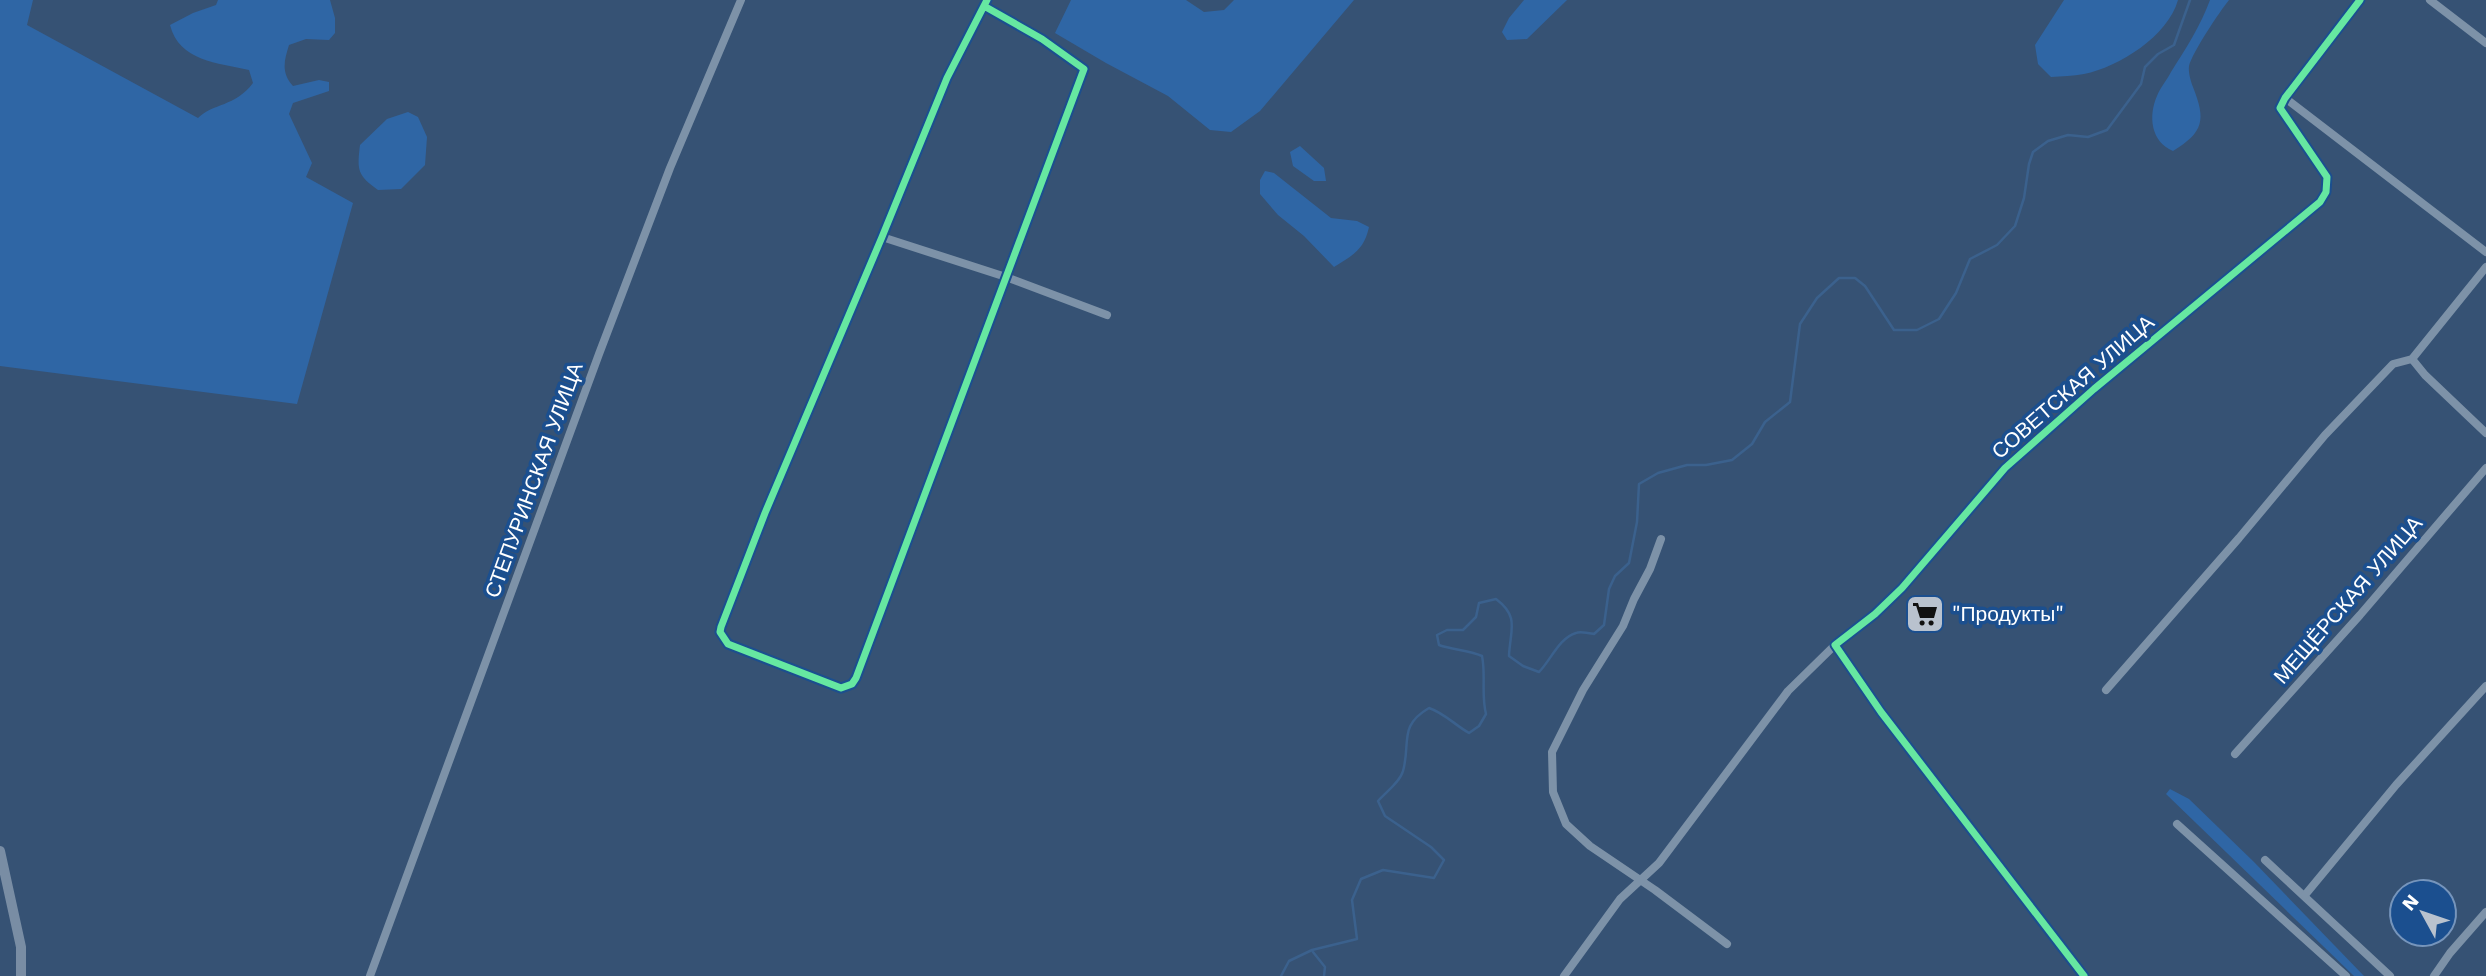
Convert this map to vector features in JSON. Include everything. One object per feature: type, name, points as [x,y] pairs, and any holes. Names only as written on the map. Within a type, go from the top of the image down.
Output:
[{"type":"street","name":"СТЕПУРИНСКАЯ УЛИЦА","points":[[370,976],[608,329],[670,168],[741,0]]},
{"type":"street","points":[[2360,0],[2285,98],[2486,252]]},
{"type":"street","points":[[2430,0],[2486,43]]},
{"type":"street","points":[[986,3],[1084,69],[856,678],[852,684],[841,688],[728,644],[720,632],[765,513],[947,78],[986,3]]},
{"type":"street","name":"СОВЕТСКАЯ УЛИЦА","points":[[1835,645],[1875,614],[1902,588],[2005,468],[2094,389],[2320,202],[2326,192],[2327,177],[2280,108],[2285,98]]},
{"type":"street","points":[[882,237],[1006,277],[1107,315]]},
{"type":"street","points":[[2106,690],[2325,435],[2393,363],[2412,359],[2486,267]]},
{"type":"street","points":[[2412,359],[2425,375],[2486,433]]},
{"type":"street","name":"МЕЩЁРСКАЯ УЛИЦА","points":[[2235,754],[2360,615],[2486,468]]},
{"type":"street","points":[[1661,539],[1623,626],[1583,690],[1552,752],[1553,792],[1566,824],[1590,846],[1727,944]]},
{"type":"street","points":[[1564,976],[1620,900],[1659,863],[1788,691],[1835,645],[1881,712],[2084,976]]},
{"type":"street","points":[[2305,895],[2396,785],[2486,686]]},
{"type":"street","points":[[2177,824],[2346,976]]},
{"type":"street","points":[[0,851],[21,947],[21,976]]},
{"type":"street","points":[[2265,860],[2390,976]]},
{"type":"street","points":[[2434,976],[2486,912]]},
{"type":"shaded area","points":[[0,0],[33,0],[27,25],[198,118],[232,101],[253,83],[249,70],[213,62],[191,53],[175,37],[170,25],[216,5],[218,0],[330,0],[335,18],[335,33],[329,40],[306,39],[289,45],[285,62],[285,72],[293,86],[319,80],[329,82],[329,91],[293,103],[289,114],[312,163],[306,177],[353,203],[297,404],[0,366]]},
{"type":"shaded area","points":[[1071,0],[1186,0],[1204,12],[1224,10],[1234,0],[1354,0],[1260,111],[1231,132],[1210,130],[1168,96],[1055,33]]},
{"type":"shaded area","points":[[1524,0],[1567,0],[1527,39],[1507,40],[1502,32],[1509,18]]},
{"type":"shaded area","points":[[2064,0],[2178,0],[2164,26],[2126,57],[2112,65],[2084,74],[2051,77],[2038,64],[2035,45]]},
{"type":"shaded area","points":[[2210,0],[2229,0],[2213,22],[2189,66],[2200,108],[2200,124],[2191,138],[2173,151],[2160,141],[2153,128],[2154,104]]},
{"type":"shaded area","points":[[408,112],[418,117],[427,137],[425,165],[401,189],[378,190],[360,171],[360,145],[387,119]]},
{"type":"shaded area","points":[[1300,146],[1324,168],[1326,181],[1314,181],[1293,166],[1290,152]]},
{"type":"shaded area","points":[[1265,171],[1274,173],[1331,218],[1357,221],[1369,227],[1361,247],[1334,267],[1304,236],[1278,215],[1260,194],[1260,180]]},
{"type":"shaded area","points":[[2170,789],[2189,799],[2364,976],[2354,976],[2166,794]]},
{"type":"waterway","points":[[1281,976],[1289,961],[1312,950],[1357,939],[1352,900],[1361,879],[1383,870],[1434,878],[1444,860],[1431,847],[1385,816],[1378,801],[1401,775],[1409,728],[1419,715],[1429,708],[1469,733],[1479,726],[1486,714],[1482,656],[1439,645],[1437,635],[1447,630],[1463,630],[1476,617],[1479,603],[1496,599],[1511,618],[1509,656],[1523,666],[1539,672],[1560,644],[1570,636],[1580,632],[1594,634],[1604,625],[1609,589],[1615,576],[1629,563],[1637,522],[1639,484],[1658,473],[1687,465],[1732,460],[1752,444],[1765,422],[1790,402],[1800,324],[1817,298],[1839,278],[1855,278],[1865,286],[1894,330],[1917,330],[1939,319],[1956,293],[1970,259],[1997,245],[2015,226],[2024,198],[2033,152],[2048,141],[2068,135],[2088,137],[2107,130],[2141,84],[2145,67],[2158,54],[2174,45],[2190,0]]},
{"type":"waterway","points":[[1313,952],[1325,967],[1324,976]]},
{"type":"cycle path","points":[[984,6],[1042,39],[1084,69],[856,678],[852,684],[841,688],[728,644],[720,632],[721,627],[765,513],[947,78],[987,0]]},
{"type":"cycle path","points":[[2084,976],[1881,712],[1835,645],[1875,614],[1902,588],[2005,468],[2094,389],[2320,202],[2326,192],[2327,177],[2280,108],[2360,0]]},
{"type":"place","name":"\"Продукты\"","points":[[1925,614]]}]
